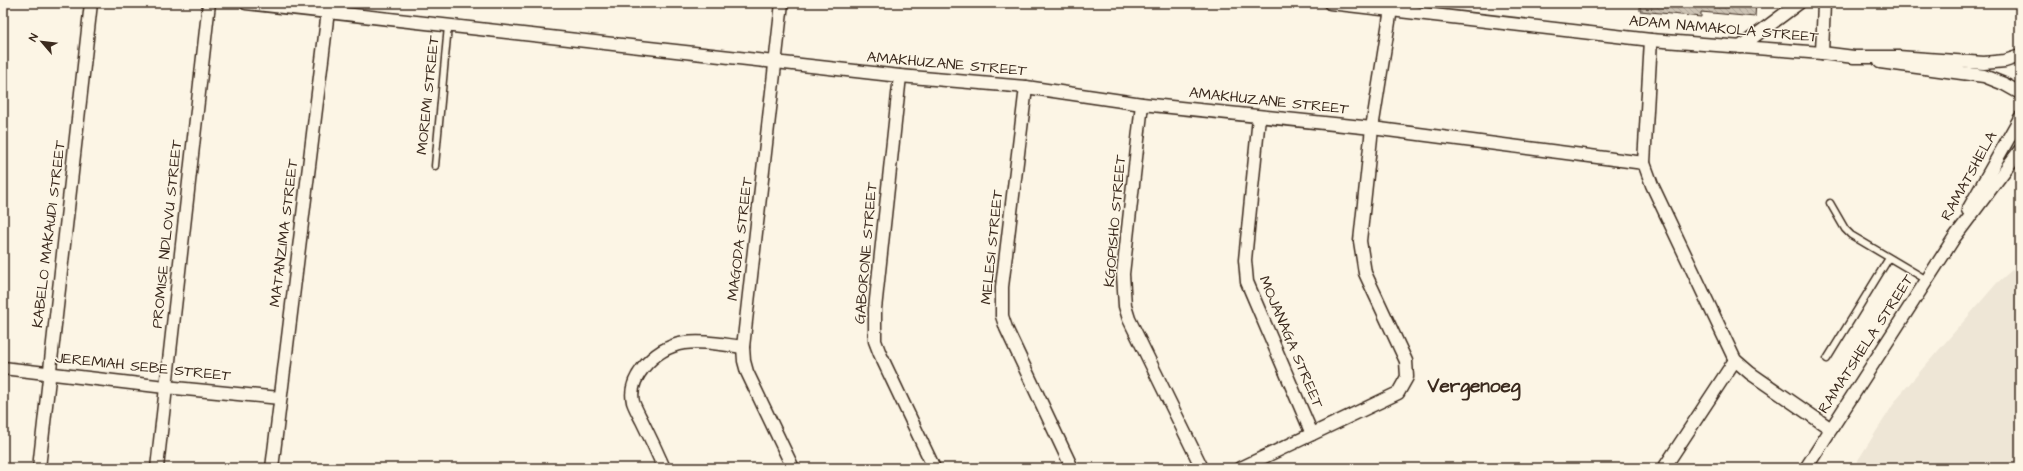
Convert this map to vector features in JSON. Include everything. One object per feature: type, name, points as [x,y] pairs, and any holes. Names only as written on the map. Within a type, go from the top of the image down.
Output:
[{"type":"street","name":"KABELO MAKAUDI STREET","points":[[39,468],[91,3]]},
{"type":"street","name":"PROMISE NDLOVU STREET","points":[[156,468],[209,3]]},
{"type":"street","name":"AMAKHUZANE STREET","points":[[246,3],[328,8],[448,26],[900,76],[1026,87],[1142,104],[1372,128],[1644,163]]},
{"type":"street","name":"MAGODA STREET","points":[[782,3],[743,347],[744,362],[748,372],[793,468]]},
{"type":"street","name":"ADAM NAMAKOLA STREET","points":[[1330,3],[1392,6],[1651,40],[1822,53],[1870,59]]},
{"type":"street","points":[[1740,47],[1799,3]]},
{"type":"street","points":[[1822,53],[1824,3]]},
{"type":"street","points":[[1241,468],[1398,393],[1404,385],[1407,377],[1406,361],[1365,273],[1361,258],[1360,226],[1372,128],[1392,6]]},
{"type":"street","name":"MATANZIMA STREET","points":[[272,468],[328,8]]},
{"type":"street","points":[[1651,40],[1644,163],[1652,185],[1735,360],[1750,373],[1831,429]]},
{"type":"street","points":[[1870,59],[1887,57],[1984,63],[2020,56]]},
{"type":"street","points":[[1870,59],[1900,66],[1984,76],[2004,84],[2020,93]]},
{"type":"street","name":"GABORONE STREET","points":[[900,76],[875,309],[875,341],[934,468]]},
{"type":"street","name":"MELESI STREET","points":[[1026,87],[1002,287],[1002,316],[1072,468]]},
{"type":"street","name":"KGOPISHO STREET","points":[[1142,104],[1123,274],[1125,306],[1129,319],[1202,468]]},
{"type":"street","name":"MOJANAGA STREET","points":[[1259,117],[1245,260],[1247,282],[1312,434]]},
{"type":"street","name":"RAMATSHELA","points":[[1954,238],[2020,118]]},
{"type":"street","name":"RAMATSHELA","points":[[1954,238],[2020,150]]},
{"type":"street","name":"RAMATSHELA STREET","points":[[1806,468],[1954,238]]},
{"type":"street","points":[[664,468],[633,402],[634,381],[640,371],[652,358],[668,346],[685,342],[703,342],[743,347]]},
{"type":"street","points":[[1664,468],[1735,360]]},
{"type":"street","name":"JEREMIAH SEBE STREET","points":[[3,368],[165,387],[280,398]]},
{"type":"lane","name":"MOREMI STREET","points":[[434,166],[448,26]]},
{"type":"lane","points":[[1830,203],[1845,229],[1851,235],[1927,280]]},
{"type":"lane","points":[[1827,359],[1889,258]]},
{"type":"shaded area","points":[[2020,263],[2020,468],[1853,468],[1898,397],[1997,283]]},
{"type":"building","points":[[1640,3],[1756,3],[1755,17],[1701,12],[1701,17],[1640,11]]},
{"type":"district","name":"Vergenoeg","points":[[1474,386]]}]
